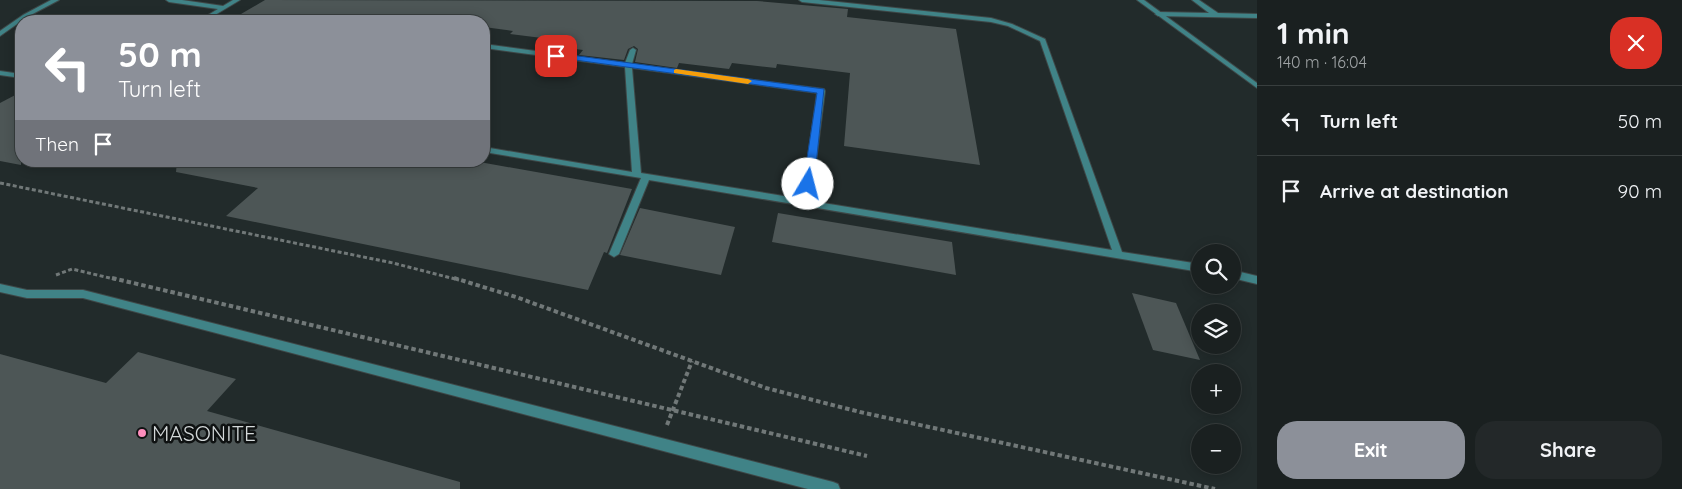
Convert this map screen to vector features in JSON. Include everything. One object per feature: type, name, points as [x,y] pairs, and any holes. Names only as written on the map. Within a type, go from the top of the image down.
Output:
[{"type":"street","points":[[27,15],[56,0]]},
{"type":"street","points":[[169,0],[224,8]]},
{"type":"street","points":[[212,15],[237,0]]},
{"type":"street","points":[[802,0],[992,20],[1010,25],[1044,40],[1118,254]]},
{"type":"street","points":[[1140,0],[1257,86]]},
{"type":"street","points":[[1195,0],[1216,15]]},
{"type":"street","points":[[1158,14],[1257,16]]},
{"type":"street","points":[[0,34],[15,23]]},
{"type":"street","points":[[0,28],[8,28]]},
{"type":"street","points":[[490,47],[821,91],[806,202]]},
{"type":"street","points":[[614,254],[641,176],[628,65],[633,50]]},
{"type":"street","points":[[0,73],[15,75]]},
{"type":"street","points":[[490,151],[1191,266]]},
{"type":"street","points":[[1241,276],[1257,280]]},
{"type":"street","points":[[0,288],[27,294],[83,294],[833,489]]},
{"type":"path","points":[[0,183],[393,263],[457,279],[516,297],[766,388],[860,412],[1215,489]]},
{"type":"path","points":[[50,276],[72,269],[867,456]]},
{"type":"path","points":[[673,407],[692,361]]},
{"type":"building","points":[[265,0],[757,1],[848,9],[847,17],[956,29],[980,165],[844,146],[850,73],[777,64],[776,68],[732,63],[729,69],[679,63],[677,68],[635,62],[638,49],[634,46],[628,49],[624,60],[579,55],[583,50],[545,45],[550,39],[510,34],[513,31],[490,28],[490,15],[239,15]]},
{"type":"building","points":[[15,95],[15,164],[0,161],[0,103]]},
{"type":"building","points":[[490,164],[632,189],[607,253],[604,252],[588,290],[226,216],[258,188],[176,172],[176,167],[490,167]]},
{"type":"building","points":[[640,208],[735,227],[721,275],[620,255]]},
{"type":"building","points":[[778,213],[952,242],[956,275],[772,242]]},
{"type":"building","points":[[1132,293],[1176,303],[1191,339],[1191,354],[1197,354],[1200,360],[1153,350]]},
{"type":"building","name":"MASONITE","points":[[138,352],[236,379],[207,411],[460,482],[460,489],[0,489],[0,354],[106,383]]},
{"type":"slow traffic","points":[[676,72],[748,81]]},
{"type":"place","name":"MASONITE","points":[[142,433]]},
{"type":"route","points":[[556,56],[821,91],[808,184]]}]
